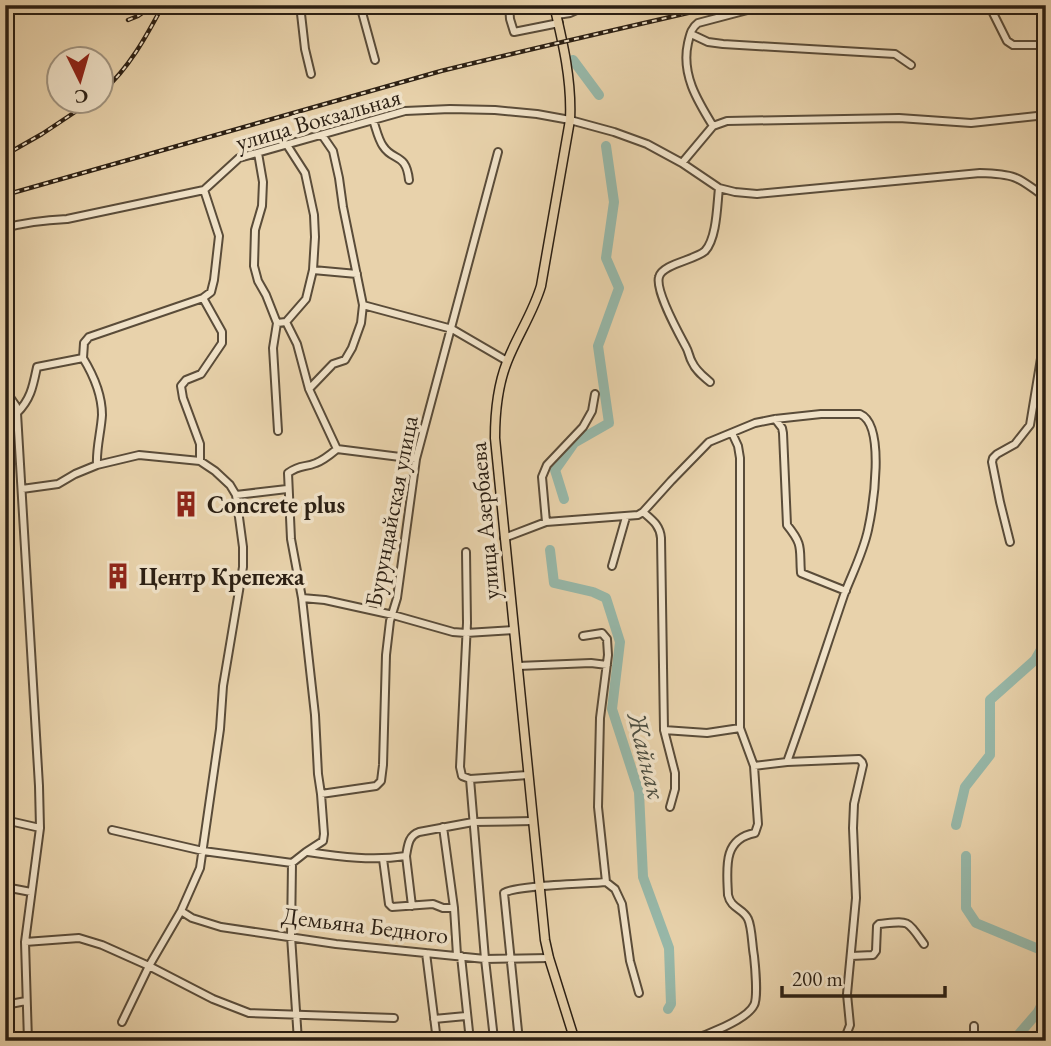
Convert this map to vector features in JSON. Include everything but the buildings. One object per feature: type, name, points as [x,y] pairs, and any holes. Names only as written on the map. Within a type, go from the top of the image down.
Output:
[{"type":"main road","name":"улица Азербаева","points":[[554,5],[571,100],[570,120],[541,286],[538,298],[507,361],[495,427],[528,775],[549,958],[575,1041]]},
{"type":"street","points":[[300,5],[305,49],[312,74]]},
{"type":"street","points":[[360,5],[374,60]]},
{"type":"street","points":[[509,5],[514,32],[558,19],[588,5]]},
{"type":"street","points":[[713,126],[698,102],[687,72],[686,51],[693,27],[698,23],[766,5]]},
{"type":"street","points":[[989,5],[1007,40],[1013,45],[1046,46]]},
{"type":"street","points":[[691,34],[708,42],[723,44],[895,54],[911,65]]},
{"type":"street","name":"улица Вокзальная","points":[[204,190],[239,158],[405,111],[450,109],[537,114],[570,120],[625,136],[682,163],[719,188]]},
{"type":"street","points":[[682,163],[713,126],[727,121],[899,118],[971,123],[1046,115]]},
{"type":"street","points":[[373,120],[383,148],[401,159],[408,169],[409,180]]},
{"type":"street","points":[[309,389],[333,364],[345,360],[361,323],[363,305],[333,151],[322,135]]},
{"type":"street","points":[[277,323],[286,322],[306,299],[313,270],[315,237],[314,215],[305,173],[287,145]]},
{"type":"street","name":"Бурундайская улица","points":[[321,794],[376,786],[381,781],[386,654],[416,459],[498,152]]},
{"type":"street","points":[[258,153],[263,182],[262,206],[255,230],[254,266],[277,323],[273,348],[278,431]]},
{"type":"street","points":[[710,382],[692,363],[674,326],[659,286],[659,276],[664,270],[704,251],[713,237],[719,188],[757,194],[1001,173],[1020,178],[1046,198]]},
{"type":"street","points":[[5,228],[67,219],[204,190],[219,236],[211,292],[203,298],[89,337],[84,343],[83,358],[96,381],[102,414],[97,465]]},
{"type":"street","points":[[313,270],[357,274]]},
{"type":"street","points":[[200,461],[200,444],[181,386],[186,380],[201,374],[222,344],[222,332],[203,298]]},
{"type":"street","points":[[363,305],[452,329],[507,361]]},
{"type":"street","points":[[286,322],[297,344],[309,389],[337,449]]},
{"type":"street","points":[[1010,542],[992,462],[997,454],[1015,444],[1030,425],[1046,328]]},
{"type":"street","points":[[18,414],[32,390],[37,367],[83,358]]},
{"type":"street","points":[[5,390],[18,414],[40,828],[25,942],[28,1041]]},
{"type":"street","points":[[546,522],[542,477],[547,465],[583,426],[593,411],[596,394]]},
{"type":"street","points":[[504,538],[546,522],[638,515],[709,442],[755,423],[821,414],[865,416],[870,424],[877,454],[868,529],[787,762]]},
{"type":"street","points":[[775,419],[783,433],[787,525],[796,536],[800,547],[801,573],[846,591]]},
{"type":"street","points":[[688,1041],[739,1018],[751,1009],[756,1001],[749,920],[729,901],[727,870],[728,855],[735,844],[741,838],[755,833],[758,824],[754,766],[740,727],[740,458],[732,433]]},
{"type":"street","points":[[112,830],[203,851],[292,863],[323,841],[315,715],[302,598],[291,539],[288,472],[297,466],[320,461],[337,449],[416,459]]},
{"type":"street","points":[[22,489],[58,484],[97,465],[139,455],[200,461],[223,478],[236,495],[243,567],[223,686],[220,729],[200,868],[181,911],[149,966],[122,1022]]},
{"type":"street","points":[[236,495],[287,489]]},
{"type":"street","points":[[643,512],[657,524],[661,538],[664,730],[675,773],[675,789],[670,807]]},
{"type":"street","points":[[612,566],[626,517]]},
{"type":"street","points":[[466,552],[466,634],[460,767],[462,776],[470,779],[528,775]]},
{"type":"street","points":[[302,598],[325,600],[466,634],[514,630]]},
{"type":"street","points":[[583,636],[604,634],[607,639],[608,655],[600,718],[598,807],[606,882]]},
{"type":"street","points":[[518,666],[590,663],[607,665]]},
{"type":"street","points":[[664,730],[707,733],[740,727]]},
{"type":"street","points":[[754,766],[849,759],[859,759],[862,762],[854,804],[856,898],[848,994],[849,1025],[845,1039],[794,1041]]},
{"type":"street","points":[[470,779],[494,1040]]},
{"type":"street","points":[[5,820],[40,828]]},
{"type":"street","points":[[412,906],[406,856],[410,838],[414,834],[473,822],[533,821]]},
{"type":"street","points":[[443,827],[470,1041]]},
{"type":"street","points":[[306,852],[350,858],[383,859],[406,856]]},
{"type":"street","points":[[383,859],[388,904],[392,907],[433,904],[454,908]]},
{"type":"street","points":[[292,863],[291,936],[298,1041]]},
{"type":"street","points":[[519,1041],[504,893],[508,890],[606,882],[615,889],[622,904],[630,961],[639,993]]},
{"type":"street","points":[[5,887],[31,892]]},
{"type":"street","name":"Демьяна Бедного","points":[[181,911],[192,918],[221,927],[382,949],[485,959],[549,958]]},
{"type":"street","points":[[850,959],[873,955],[876,951],[879,924],[910,924],[924,944]]},
{"type":"street","points":[[25,942],[79,938],[102,945],[213,999],[249,1013],[394,1018]]},
{"type":"street","points":[[426,953],[437,1041]]},
{"type":"street","points":[[5,1004],[26,1001]]},
{"type":"street","points":[[434,1019],[466,1016]]},
{"type":"street","points":[[968,1041],[974,1035],[974,1026]]},
{"type":"waterway","name":"Жайнак","points":[[573,60],[599,95]]},
{"type":"waterway","name":"Жайнак","points":[[564,499],[555,470],[574,443],[609,423],[598,346],[619,288],[606,258],[614,202],[606,146]]},
{"type":"waterway","name":"Жайнак","points":[[550,550],[554,583],[593,592],[606,598],[620,642],[612,709],[639,792],[643,877],[669,948],[671,1004],[668,1009]]},
{"type":"waterway","points":[[956,825],[965,787],[990,755],[990,700],[1035,660],[1046,641]]},
{"type":"waterway","points":[[966,856],[966,908],[976,923],[1046,952]]},
{"type":"waterway","points":[[1013,1041],[1038,1012],[1046,996]]},
{"type":"railway","points":[[128,20],[154,5]]},
{"type":"railway","points":[[116,78],[129,62],[163,5]]},
{"type":"railway","points":[[5,195],[441,71],[722,5]]},
{"type":"railway","points":[[5,155],[69,116]]},
{"type":"place","name":"Concrete plus","points":[[186,504]]},
{"type":"place","name":"Центр Крепежа","points":[[118,576]]}]
